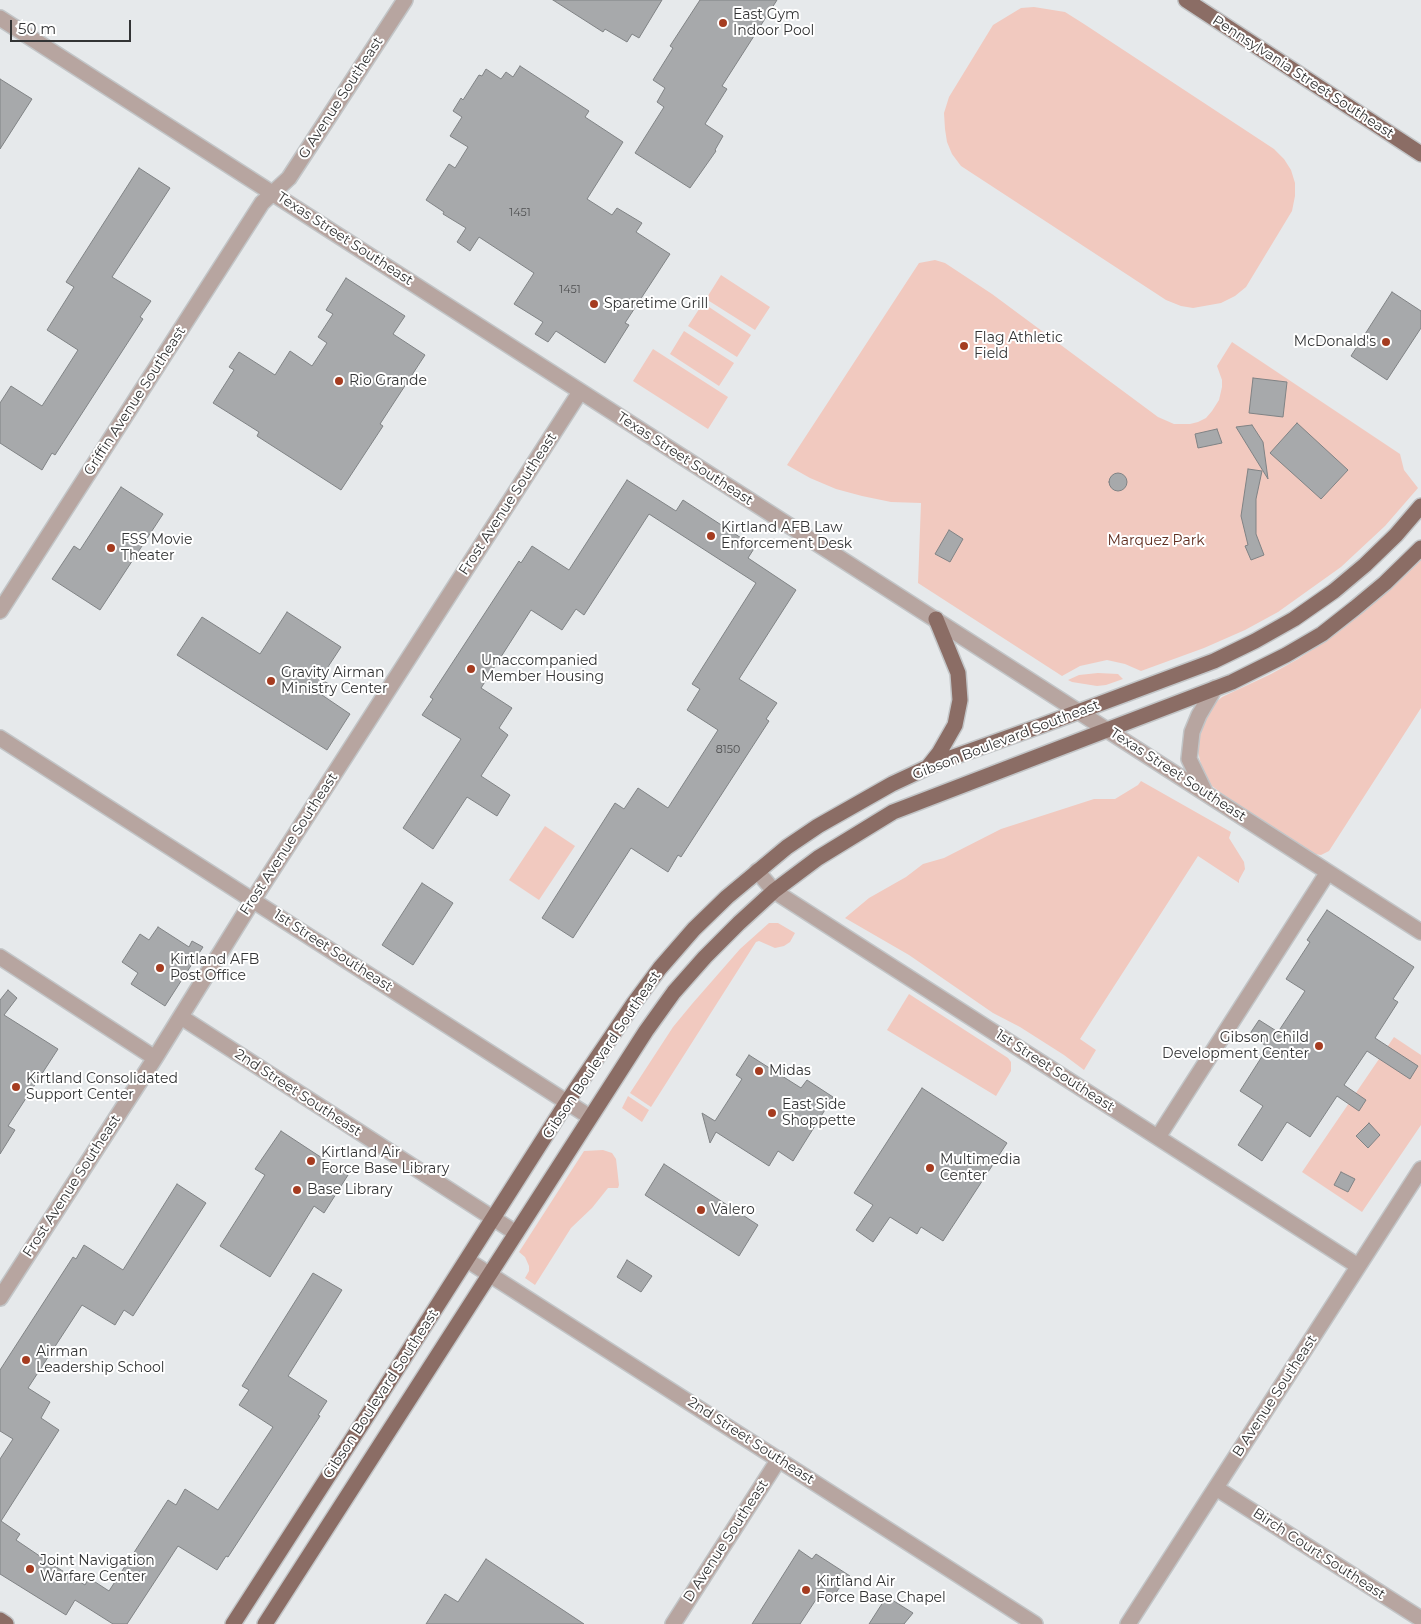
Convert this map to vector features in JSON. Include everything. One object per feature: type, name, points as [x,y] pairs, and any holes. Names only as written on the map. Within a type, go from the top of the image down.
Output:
[{"type":"main road","name":"Pennsylvania Street Southeast","points":[[1186,0],[1421,154]]},
{"type":"main road","name":"Gibson Boulevard Southeast","points":[[233,1624],[567,1102],[634,1003],[660,968],[694,929],[726,897],[757,871],[818,826],[892,784],[927,768],[1214,661],[1256,641],[1294,619],[1334,591],[1396,535],[1421,506]]},
{"type":"main road","name":"Gibson Boulevard Southeast","points":[[264,1624],[646,1031],[674,992],[705,957],[774,891],[818,858],[893,812],[1232,682],[1286,655],[1322,634],[1385,583],[1421,548]]},
{"type":"main road","points":[[927,768],[939,753],[955,725],[960,700],[958,673],[936,619]]},
{"type":"main road","points":[[0,1620],[6,1624]]},
{"type":"street","name":"G Avenue Southeast","points":[[273,192],[289,178],[405,0]]},
{"type":"street","name":"Texas Street Southeast","points":[[0,18],[1421,932]]},
{"type":"street","name":"Griffin Avenue Southeast","points":[[0,611],[258,210],[273,192]]},
{"type":"street","name":"Frost Avenue Southeast","points":[[0,1298],[155,1058],[253,900],[580,392]]},
{"type":"street","points":[[1206,793],[1189,759],[1192,732],[1198,715],[1215,688]]},
{"type":"street","name":"1st Street Southeast","points":[[0,738],[590,1117]]},
{"type":"street","name":"1st Street Southeast","points":[[757,871],[774,891],[1358,1266]]},
{"type":"street","points":[[1158,1137],[1328,872]]},
{"type":"street","points":[[0,957],[155,1058]]},
{"type":"street","name":"2nd Street Southeast","points":[[181,1017],[516,1233]]},
{"type":"street","name":"B Avenue Southeast","points":[[1128,1624],[1421,1168]]},
{"type":"street","name":"2nd Street Southeast","points":[[467,1260],[1035,1624]]},
{"type":"street","name":"D Avenue Southeast","points":[[673,1624],[779,1459]]},
{"type":"street","name":"Birch Court Southeast","points":[[1216,1488],[1421,1619]]},
{"type":"green space","points":[[1034,7],[1065,12],[1274,149],[1284,159],[1291,170],[1295,183],[1292,211],[1246,287],[1235,296],[1221,303],[1193,308],[1166,300],[961,166],[952,154],[947,142],[944,113],[949,97],[993,25],[1021,8]]},
{"type":"green space","name":"Marquez Park","points":[[935,260],[945,263],[992,294],[1158,417],[1174,424],[1198,422],[1206,418],[1212,411],[1219,400],[1222,387],[1222,380],[1217,366],[1232,342],[1400,454],[1404,470],[1418,488],[1385,526],[1341,567],[1278,612],[1245,630],[1204,648],[1141,671],[1125,664],[1107,660],[1080,666],[1062,676],[918,583],[921,503],[891,502],[836,489],[810,478],[787,465],[919,263]]},
{"type":"green space","points":[[721,275],[770,307],[755,330],[706,299]]},
{"type":"green space","points":[[703,303],[751,335],[737,357],[688,326]]},
{"type":"green space","points":[[684,331],[734,363],[719,386],[670,354]]},
{"type":"green space","points":[[653,349],[728,397],[708,429],[633,381]]},
{"type":"green space","points":[[1421,560],[1421,708],[1329,851],[1321,855],[1315,854],[1212,786],[1202,769],[1197,747],[1200,727],[1214,704],[1222,697],[1298,659],[1337,633],[1393,587]]},
{"type":"green space","points":[[1098,673],[1118,674],[1123,679],[1097,686],[1068,680],[1079,675]]},
{"type":"green space","points":[[1141,781],[1231,832],[1229,838],[1244,862],[1245,869],[1239,883],[1198,856],[1080,1039],[1096,1050],[1084,1070],[1020,1027],[993,1013],[909,955],[845,918],[869,898],[906,877],[923,864],[944,858],[1001,829],[1094,799],[1115,799],[1138,785]]},
{"type":"green space","points":[[545,826],[575,846],[539,900],[509,880]]},
{"type":"green space","points":[[769,923],[778,923],[795,933],[790,942],[775,948],[759,941],[756,942],[651,1107],[630,1093],[673,1027],[740,949]]},
{"type":"green space","points":[[909,994],[1008,1058],[1011,1062],[1011,1071],[996,1096],[887,1030]]},
{"type":"green space","points":[[1394,1037],[1421,1055],[1421,1125],[1362,1212],[1302,1172]]},
{"type":"green space","points":[[628,1096],[649,1110],[642,1122],[622,1108]]},
{"type":"green space","points":[[603,1150],[612,1153],[616,1159],[618,1188],[608,1188],[592,1208],[571,1228],[535,1285],[525,1278],[529,1271],[529,1266],[525,1257],[519,1252],[584,1151]]},
{"type":"building","points":[[553,0],[662,0],[639,38],[632,34],[627,42],[605,29],[603,32]]},
{"type":"building","points":[[700,0],[777,0],[722,86],[727,89],[705,124],[723,136],[716,151],[690,188],[635,153],[664,107],[657,102],[665,88],[653,80],[673,48],[670,46]]},
{"type":"building","points":[[520,66],[589,111],[585,117],[623,142],[587,199],[612,215],[617,208],[642,223],[636,232],[670,254],[625,323],[629,325],[605,363],[556,331],[548,342],[535,334],[543,322],[514,304],[534,273],[479,237],[470,251],[457,242],[466,228],[443,214],[444,212],[426,200],[449,164],[455,168],[468,147],[450,136],[462,117],[453,111],[461,98],[463,100],[479,75],[482,76],[486,69],[501,79],[506,72],[513,77]]},
{"type":"building","points":[[0,79],[32,99],[0,149]]},
{"type":"building","points":[[139,168],[170,188],[112,277],[151,301],[140,317],[143,319],[55,455],[52,453],[42,470],[0,443],[0,403],[11,386],[42,406],[78,350],[47,330],[74,287],[66,282]]},
{"type":"building","name":"Rio Grande","points":[[346,278],[405,316],[393,334],[425,355],[380,424],[383,426],[341,490],[257,436],[259,432],[213,403],[234,370],[229,367],[239,352],[275,375],[290,351],[312,366],[327,343],[318,337],[333,314],[326,310]]},
{"type":"building","name":"McDonald's","points":[[1392,292],[1421,311],[1421,328],[1387,380],[1351,356]]},
{"type":"building","points":[[1253,378],[1287,382],[1283,417],[1249,413]]},
{"type":"building","points":[[1297,423],[1348,470],[1321,499],[1270,453]]},
{"type":"building","points":[[1252,425],[1263,442],[1268,479],[1236,427]]},
{"type":"building","points":[[1217,429],[1222,443],[1198,448],[1195,434]]},
{"type":"building","points":[[1248,469],[1262,471],[1256,499],[1256,534],[1264,555],[1251,560],[1245,546],[1248,545],[1241,516]]},
{"type":"building","points":[[1114,473],[1122,473],[1127,478],[1125,489],[1114,491],[1109,486],[1109,478]]},
{"type":"building","points":[[627,480],[676,511],[683,500],[755,547],[748,558],[796,590],[739,679],[777,703],[766,719],[769,721],[681,857],[678,855],[668,872],[631,848],[573,938],[542,918],[615,803],[624,809],[638,788],[668,808],[718,730],[687,710],[700,689],[692,684],[756,583],[649,514],[584,615],[576,609],[562,630],[531,610],[481,688],[512,708],[499,728],[508,735],[481,776],[510,795],[497,816],[467,797],[433,849],[403,828],[461,739],[422,715],[433,699],[430,697],[519,561],[521,563],[532,546],[569,570]]},
{"type":"building","name":"FSS Movie Theater","points":[[121,487],[163,514],[100,610],[52,579],[74,546],[80,550]]},
{"type":"building","points":[[949,530],[963,539],[950,562],[935,554]]},
{"type":"building","name":"Gravity Airman Ministry Center","points":[[287,612],[341,647],[320,679],[329,684],[322,695],[350,714],[327,750],[177,655],[202,617],[260,654]]},
{"type":"building","points":[[422,883],[453,903],[413,965],[382,945]]},
{"type":"building","name":"Gibson Child Development Center","points":[[1327,910],[1414,967],[1393,999],[1398,1002],[1375,1038],[1418,1066],[1410,1079],[1367,1051],[1344,1085],[1366,1100],[1359,1111],[1337,1096],[1310,1137],[1287,1122],[1262,1161],[1238,1145],[1263,1106],[1240,1091],[1268,1047],[1249,1035],[1259,1020],[1278,1032],[1305,991],[1286,979],[1310,942],[1307,940]]},
{"type":"building","name":"Kirtland AFB Post Office","points":[[158,927],[189,947],[192,941],[203,947],[165,1006],[131,984],[138,973],[122,962],[140,934],[149,940]]},
{"type":"building","name":"Kirtland Consolidated Support Center","points":[[8,990],[17,998],[4,1015],[58,1049],[8,1126],[15,1130],[0,1154],[0,1000]]},
{"type":"building","name":"East Side Shoppette","points":[[749,1055],[801,1088],[807,1080],[833,1097],[793,1161],[778,1151],[769,1166],[716,1132],[710,1143],[702,1113],[715,1121],[742,1079],[736,1075]]},
{"type":"building","name":"Multimedia Center","points":[[922,1088],[1007,1143],[943,1241],[921,1227],[917,1234],[890,1217],[873,1242],[856,1230],[873,1205],[854,1193]]},
{"type":"building","points":[[1369,1123],[1380,1135],[1368,1148],[1356,1136]]},
{"type":"building","name":"Base Library","points":[[281,1131],[348,1175],[324,1213],[314,1206],[270,1277],[220,1246],[265,1175],[255,1169]]},
{"type":"building","name":"Valero","points":[[664,1164],[758,1225],[739,1256],[645,1195]]},
{"type":"building","points":[[1341,1172],[1355,1179],[1348,1192],[1334,1185]]},
{"type":"building","points":[[177,1184],[206,1203],[133,1316],[124,1310],[115,1325],[82,1305],[28,1388],[50,1402],[41,1418],[59,1430],[1,1521],[20,1534],[16,1540],[50,1563],[85,1585],[89,1578],[109,1591],[168,1500],[176,1505],[185,1489],[218,1510],[273,1427],[239,1405],[249,1390],[242,1386],[313,1273],[342,1290],[288,1376],[327,1401],[318,1415],[320,1416],[228,1557],[226,1556],[217,1570],[178,1546],[127,1624],[113,1624],[75,1600],[66,1615],[0,1574],[0,1459],[13,1439],[0,1431],[0,1370],[73,1257],[76,1259],[84,1245],[123,1270]]},
{"type":"building","points":[[627,1260],[652,1276],[641,1292],[617,1277]]},
{"type":"building","name":"Kirtland Air Force Base Chapel","points":[[799,1550],[812,1559],[816,1554],[850,1576],[843,1586],[841,1585],[830,1602],[819,1595],[800,1624],[752,1624]]},
{"type":"building","points":[[486,1559],[584,1624],[426,1624],[445,1594],[458,1602]]},
{"type":"building","points":[[889,1598],[913,1613],[904,1624],[869,1624],[885,1599],[887,1601]]},
{"type":"place","name":"East Gym Indoor Pool","points":[[723,23]]},
{"type":"place","name":"Sparetime Grill","points":[[594,304]]},
{"type":"place","name":"McDonald's","points":[[1386,342]]},
{"type":"place","name":"Flag Athletic Field","points":[[964,346]]},
{"type":"place","name":"Rio Grande","points":[[339,381]]},
{"type":"place","name":"Kirtland AFB Law Enforcement Desk","points":[[711,536]]},
{"type":"place","name":"FSS Movie Theater","points":[[111,548]]},
{"type":"place","name":"Unaccompanied Member Housing","points":[[471,669]]},
{"type":"place","name":"Gravity Airman Ministry Center","points":[[271,681]]},
{"type":"place","name":"Kirtland AFB Post Office","points":[[160,968]]},
{"type":"place","name":"Gibson Child Development Center","points":[[1319,1046]]},
{"type":"place","name":"Midas","points":[[759,1071]]},
{"type":"place","name":"Kirtland Consolidated Support Center","points":[[16,1087]]},
{"type":"place","name":"East Side Shoppette","points":[[772,1113]]},
{"type":"place","name":"Kirtland Air Force Base Library","points":[[311,1161]]},
{"type":"place","name":"Multimedia Center","points":[[930,1168]]},
{"type":"place","name":"Base Library","points":[[297,1190]]},
{"type":"place","name":"Valero","points":[[701,1210]]},
{"type":"place","name":"Airman Leadership School","points":[[26,1360]]},
{"type":"place","name":"Joint Navigation Warfare Center","points":[[30,1569]]},
{"type":"place","name":"Kirtland Air Force Base Chapel","points":[[806,1590]]}]
